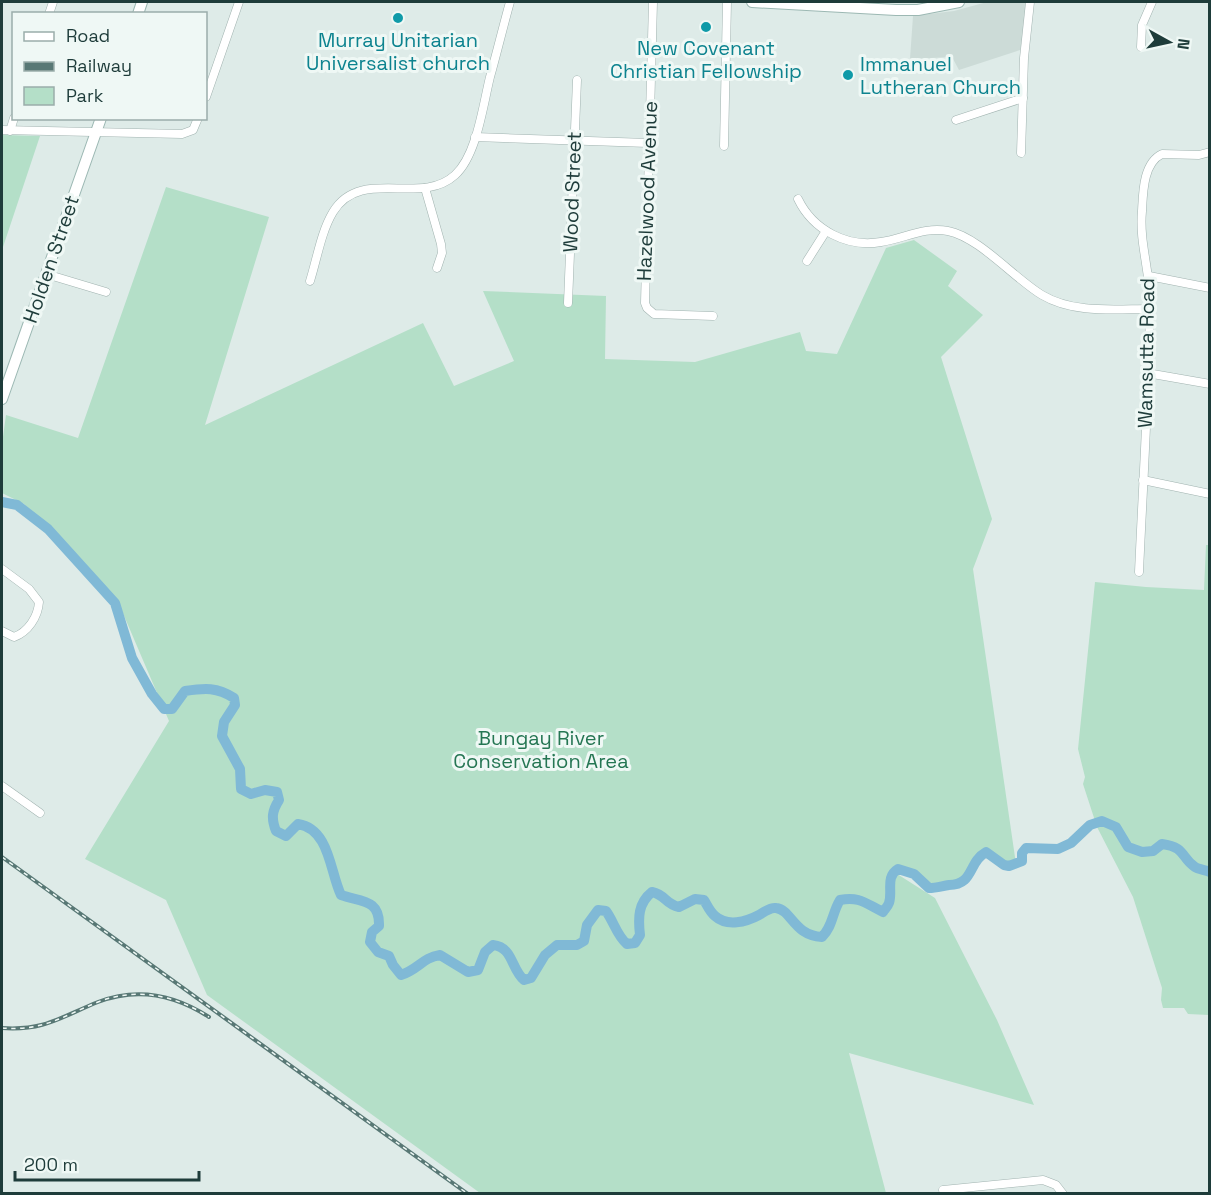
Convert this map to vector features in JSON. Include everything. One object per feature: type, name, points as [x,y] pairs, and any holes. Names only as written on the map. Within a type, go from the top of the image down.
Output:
[{"type":"main road","points":[[752,2],[918,6],[959,2]]},
{"type":"main road","name":"Holden Street","points":[[2,399],[100,120]]},
{"type":"street","points":[[207,94],[239,2]]},
{"type":"street","points":[[310,281],[332,214],[346,198],[358,191],[370,188],[425,188],[445,182],[455,175],[469,154],[475,137],[510,2]]},
{"type":"street","name":"Hazelwood Avenue","points":[[653,2],[645,299],[650,312],[713,316]]},
{"type":"street","points":[[724,146],[727,2]]},
{"type":"street","points":[[1021,153],[1030,2]]},
{"type":"street","points":[[1141,48],[1142,25],[1152,2]]},
{"type":"street","name":"Wood Street","points":[[568,303],[578,80]]},
{"type":"street","points":[[956,120],[1023,98]]},
{"type":"street","points":[[6,131],[182,134],[193,130],[197,120]]},
{"type":"street","points":[[475,137],[648,142]]},
{"type":"street","name":"Wamsutta Road","points":[[1139,572],[1150,309],[1149,276],[1141,234],[1141,214],[1148,168],[1157,156],[1162,154],[1199,155],[1209,152]]},
{"type":"street","points":[[425,188],[441,244],[442,253],[437,268]]},
{"type":"street","points":[[798,199],[804,212],[826,231],[841,239],[861,244],[881,242],[934,230],[949,231],[981,249],[1042,295],[1061,304],[1085,308],[1150,309]]},
{"type":"street","points":[[807,261],[826,231]]},
{"type":"street","points":[[46,274],[106,292]]},
{"type":"street","points":[[1149,276],[1209,288]]},
{"type":"street","points":[[1147,373],[1209,384]]},
{"type":"street","points":[[1143,480],[1209,494]]},
{"type":"street","points":[[2,569],[29,589],[39,602],[28,629],[22,634],[14,637],[2,631]]},
{"type":"street","points":[[2,786],[40,813]]},
{"type":"street","points":[[943,1190],[1043,1180],[1056,1185],[1063,1194]]},
{"type":"shaded area","points":[[987,2],[1026,2],[1026,20],[1020,50],[959,70],[952,57],[910,59],[913,16],[954,11]]},
{"type":"green space","points":[[2,135],[40,136],[2,250]]},
{"type":"green space","name":"Bungay River Conservation Area","points":[[166,187],[269,217],[205,425],[423,323],[454,386],[514,361],[483,291],[606,296],[605,359],[695,362],[800,332],[806,351],[837,354],[886,248],[914,240],[957,271],[948,286],[983,315],[941,357],[992,519],[973,569],[1016,864],[1007,865],[986,852],[965,881],[955,886],[935,888],[927,886],[904,871],[898,869],[894,872],[935,898],[997,1020],[1034,1105],[849,1053],[886,1193],[480,1193],[207,995],[166,900],[85,859],[169,721],[122,611],[24,504],[2,493],[2,444],[6,415],[78,438]]},
{"type":"green space","points":[[1206,545],[1210,545],[1209,1015],[1188,1014],[1184,1008],[1163,1008],[1162,988],[1133,897],[1097,827],[1083,784],[1085,777],[1078,749],[1095,582],[1204,590]]},
{"type":"waterway","points":[[2,502],[17,505],[48,529],[115,603],[132,658],[152,694],[164,709],[172,709],[185,691],[211,689],[234,698],[235,705],[224,722],[222,736],[240,769],[241,789],[251,794],[265,790],[277,792],[279,800],[273,818],[276,831],[286,836],[298,824],[317,834],[327,853],[341,895],[368,903],[376,911],[379,926],[372,932],[370,942],[378,952],[389,956],[401,975],[440,955],[468,972],[478,970],[485,952],[493,945],[500,947],[508,954],[524,980],[531,978],[545,955],[557,945],[577,945],[584,941],[587,925],[598,910],[606,911],[627,944],[635,943],[640,935],[639,917],[642,906],[652,892],[679,907],[695,899],[704,900],[715,916],[731,922],[748,920],[769,909],[776,908],[786,913],[805,932],[822,937],[840,900],[858,900],[883,912],[889,903],[890,880],[898,869],[914,874],[929,888],[957,884],[967,877],[976,861],[986,852],[1009,866],[1022,861],[1022,853],[1026,848],[1058,849],[1071,843],[1090,825],[1102,821],[1116,827],[1128,847],[1142,852],[1153,851],[1162,844],[1170,845],[1179,850],[1195,867],[1210,872]]},
{"type":"railway","points":[[2,857],[468,1194]]},
{"type":"railway","points":[[2,1028],[41,1025],[113,997],[141,994],[183,1003],[209,1017]]},
{"type":"place","name":"Murray Unitarian Universalist church","points":[[398,18]]},
{"type":"place","name":"New Covenant Christian Fellowship","points":[[706,27]]},
{"type":"place","name":"Immanuel Lutheran Church","points":[[848,75]]}]
